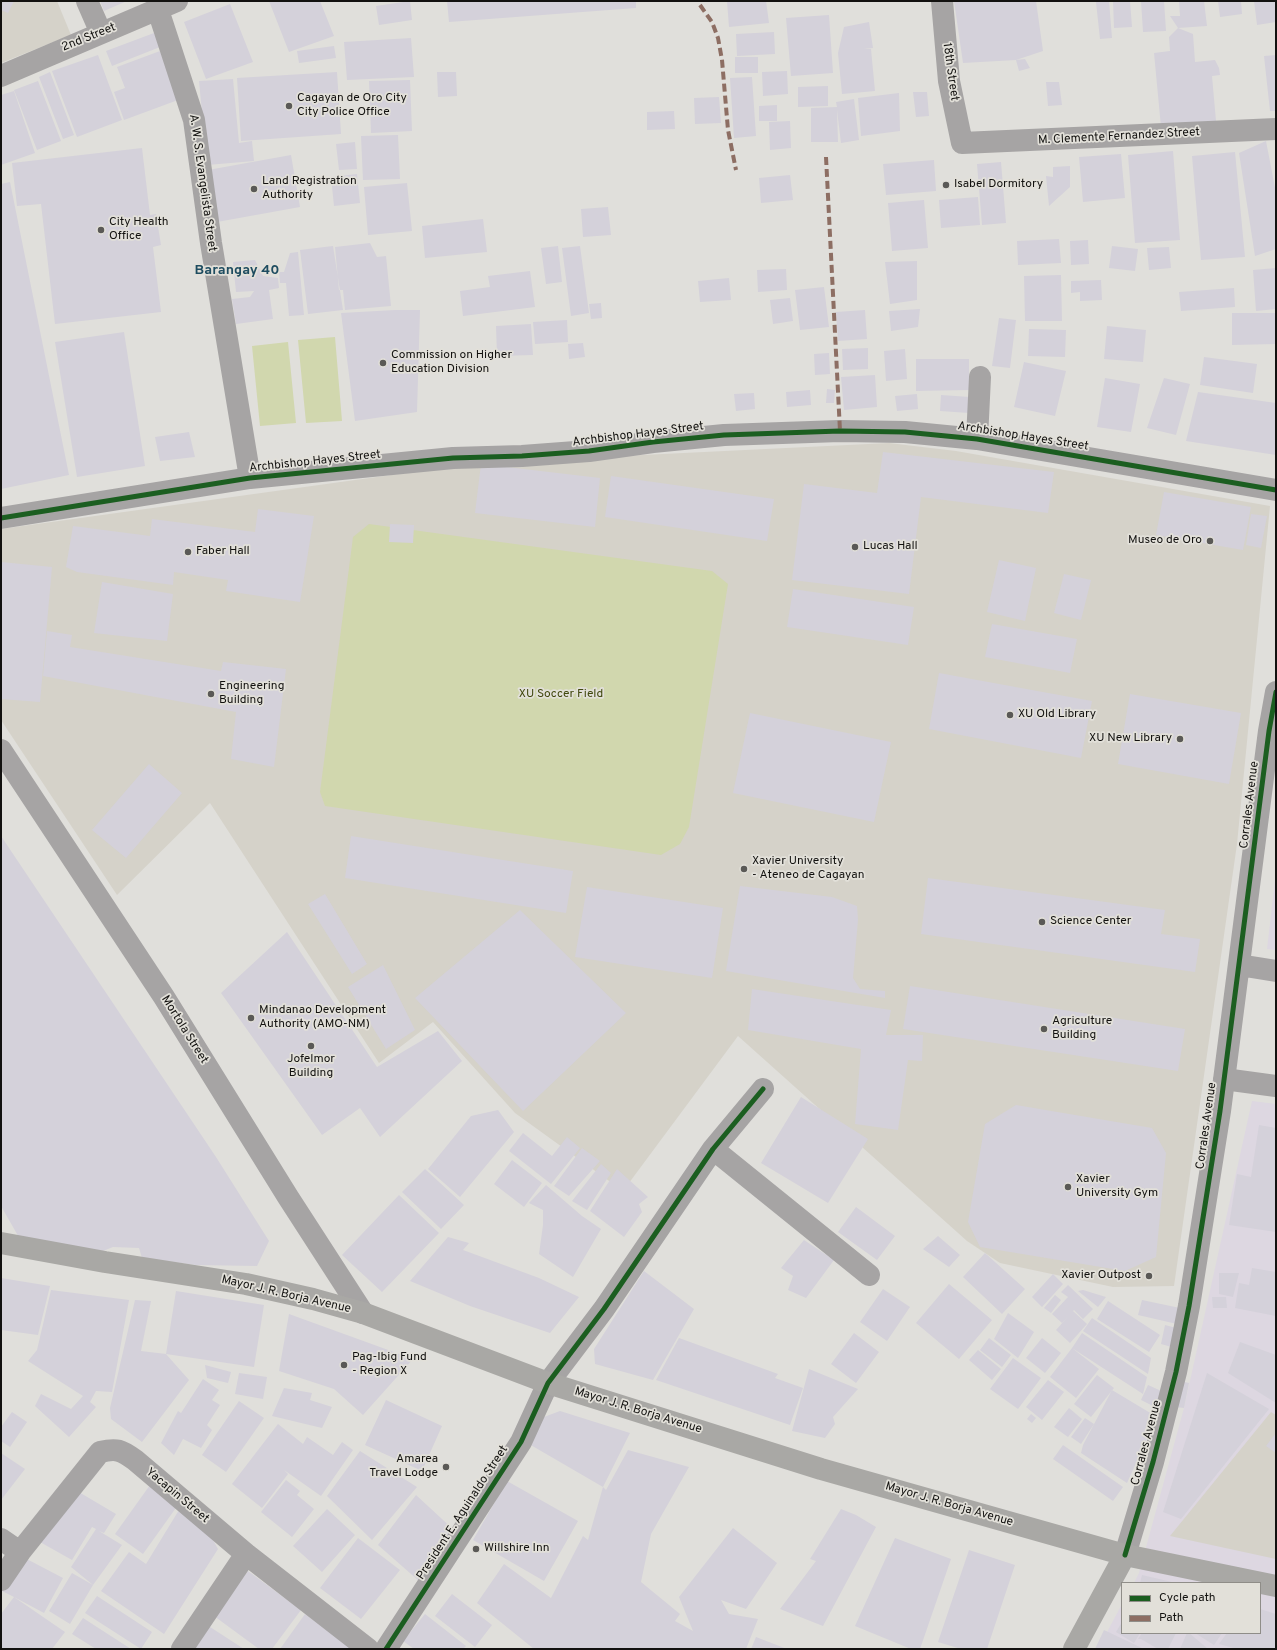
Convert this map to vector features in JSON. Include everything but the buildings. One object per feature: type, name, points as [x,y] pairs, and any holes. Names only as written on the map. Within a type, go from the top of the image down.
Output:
[{"type":"main road","name":"Mayor J. R. Borja Avenue","points":[[1,1243],[105,1262],[246,1284],[313,1299],[363,1313],[548,1383],[821,1469],[1125,1555],[1257,1582]]},
{"type":"main road","name":"Corrales Avenue","points":[[1074,1649],[1125,1555]]},
{"type":"main road","name":"Mayor J. R. Borja Avenue","points":[[1261,1583],[1276,1586]]},
{"type":"street","points":[[87,1],[101,34]]},
{"type":"street","name":"2nd Street","points":[[1,76],[177,1]]},
{"type":"street","name":"18th Street","points":[[942,1],[949,81],[962,143]]},
{"type":"street","name":"A. W. S. Evangelista Street","points":[[158,10],[194,120],[212,250],[250,478]]},
{"type":"street","name":"M. Clemente Fernandez Street","points":[[962,143],[1276,129]]},
{"type":"street","points":[[977,439],[980,377]]},
{"type":"street","name":"Archbishop Hayes Street","points":[[1,518],[250,478],[454,458],[589,452],[653,442],[724,435],[847,431],[905,432],[977,439],[1276,490]]},
{"type":"street","name":"Corrales Avenue","points":[[1125,1555],[1153,1462],[1176,1372],[1200,1239],[1273,731],[1276,692]]},
{"type":"street","name":"Mortola Street","points":[[1,750],[164,997],[288,1197],[363,1313]]},
{"type":"street","points":[[1239,965],[1276,971]]},
{"type":"street","points":[[1224,1079],[1276,1086]]},
{"type":"street","name":"President E. Aguinaldo Street","points":[[386,1649],[521,1442],[548,1383],[604,1309],[713,1148],[763,1090]]},
{"type":"street","points":[[713,1148],[869,1275]]},
{"type":"street","name":"Yacapin Street","points":[[1,1580],[20,1552],[100,1452],[114,1449],[125,1453],[135,1460],[246,1554],[368,1649]]},
{"type":"street","points":[[1,1539],[20,1552]]},
{"type":"street","points":[[182,1649],[246,1554]]},
{"type":"shaded area","points":[[1,1],[57,1],[71,35],[1,63]]},
{"type":"shaded area","name":"Xavier University - Ateneo de Cagayan","points":[[889,443],[956,451],[1270,506],[1237,844],[1174,1286],[1113,1287],[1000,1263],[967,1241],[738,1036],[623,1191],[515,1113],[433,1022],[379,1063],[210,803],[117,895],[1,720],[1,529],[478,463]]},
{"type":"shaded area","points":[[1276,872],[1276,950],[1267,949]]},
{"type":"shaded area","points":[[1252,1101],[1276,1104],[1276,1649],[1098,1649],[1121,1606],[1121,1634],[1261,1634],[1261,1582],[1134,1582],[1139,1573],[1184,1408]]},
{"type":"shaded area","points":[[1271,1412],[1276,1415],[1276,1559],[1170,1536]]},
{"type":"green space","points":[[335,337],[342,421],[306,423],[298,340]]},
{"type":"green space","points":[[288,342],[296,423],[260,426],[252,346]]},
{"type":"green space","name":"XU Soccer Field","points":[[369,524],[712,571],[728,584],[689,827],[680,844],[661,855],[325,806],[320,792],[353,537]]},
{"type":"marked path","points":[[700,5],[712,22],[718,38],[722,60],[728,130],[736,170]]},
{"type":"marked path","points":[[826,157],[840,431]]},
{"type":"cycle path","points":[[1,518],[250,478],[453,458],[522,456],[589,451],[653,442],[724,435],[840,431],[905,432],[977,439],[1276,490]]},
{"type":"cycle path","points":[[1125,1555],[1153,1462],[1176,1372],[1189,1306],[1220,1111],[1269,731],[1276,692]]},
{"type":"cycle path","points":[[386,1649],[521,1442],[548,1383],[604,1309],[713,1149],[763,1089]]},
{"type":"place","name":"Cagayan de Oro City City Police Office","points":[[289,106]]},
{"type":"place","name":"Isabel Dormitory","points":[[946,185]]},
{"type":"place","name":"Land Registration Authority","points":[[254,189]]},
{"type":"place","name":"City Health Office","points":[[101,230]]},
{"type":"place","name":"Commission on Higher Education Division","points":[[383,363]]},
{"type":"place","name":"Museo de Oro","points":[[1210,541]]},
{"type":"place","name":"Lucas Hall","points":[[855,547]]},
{"type":"place","name":"Faber Hall","points":[[188,552]]},
{"type":"place","name":"Engineering Building","points":[[211,694]]},
{"type":"place","name":"XU Old Library","points":[[1010,715]]},
{"type":"place","name":"XU New Library","points":[[1180,739]]},
{"type":"place","name":"Xavier University - Ateneo de Cagayan","points":[[744,869]]},
{"type":"place","name":"Science Center","points":[[1042,922]]},
{"type":"place","name":"Mindanao Development Authority (AMO-NM)","points":[[251,1018]]},
{"type":"place","name":"Agriculture Building","points":[[1044,1029]]},
{"type":"place","name":"Jofelmor Building","points":[[311,1046]]},
{"type":"place","name":"Xavier University Gym","points":[[1068,1187]]},
{"type":"place","name":"Xavier Outpost","points":[[1149,1276]]},
{"type":"place","name":"Pag-Ibig Fund - Region X","points":[[344,1365]]},
{"type":"place","name":"Amarea Travel Lodge","points":[[446,1467]]},
{"type":"place","name":"Willshire Inn","points":[[476,1549]]},
{"type":"district","name":"Barangay 40","points":[[237,271]]}]
